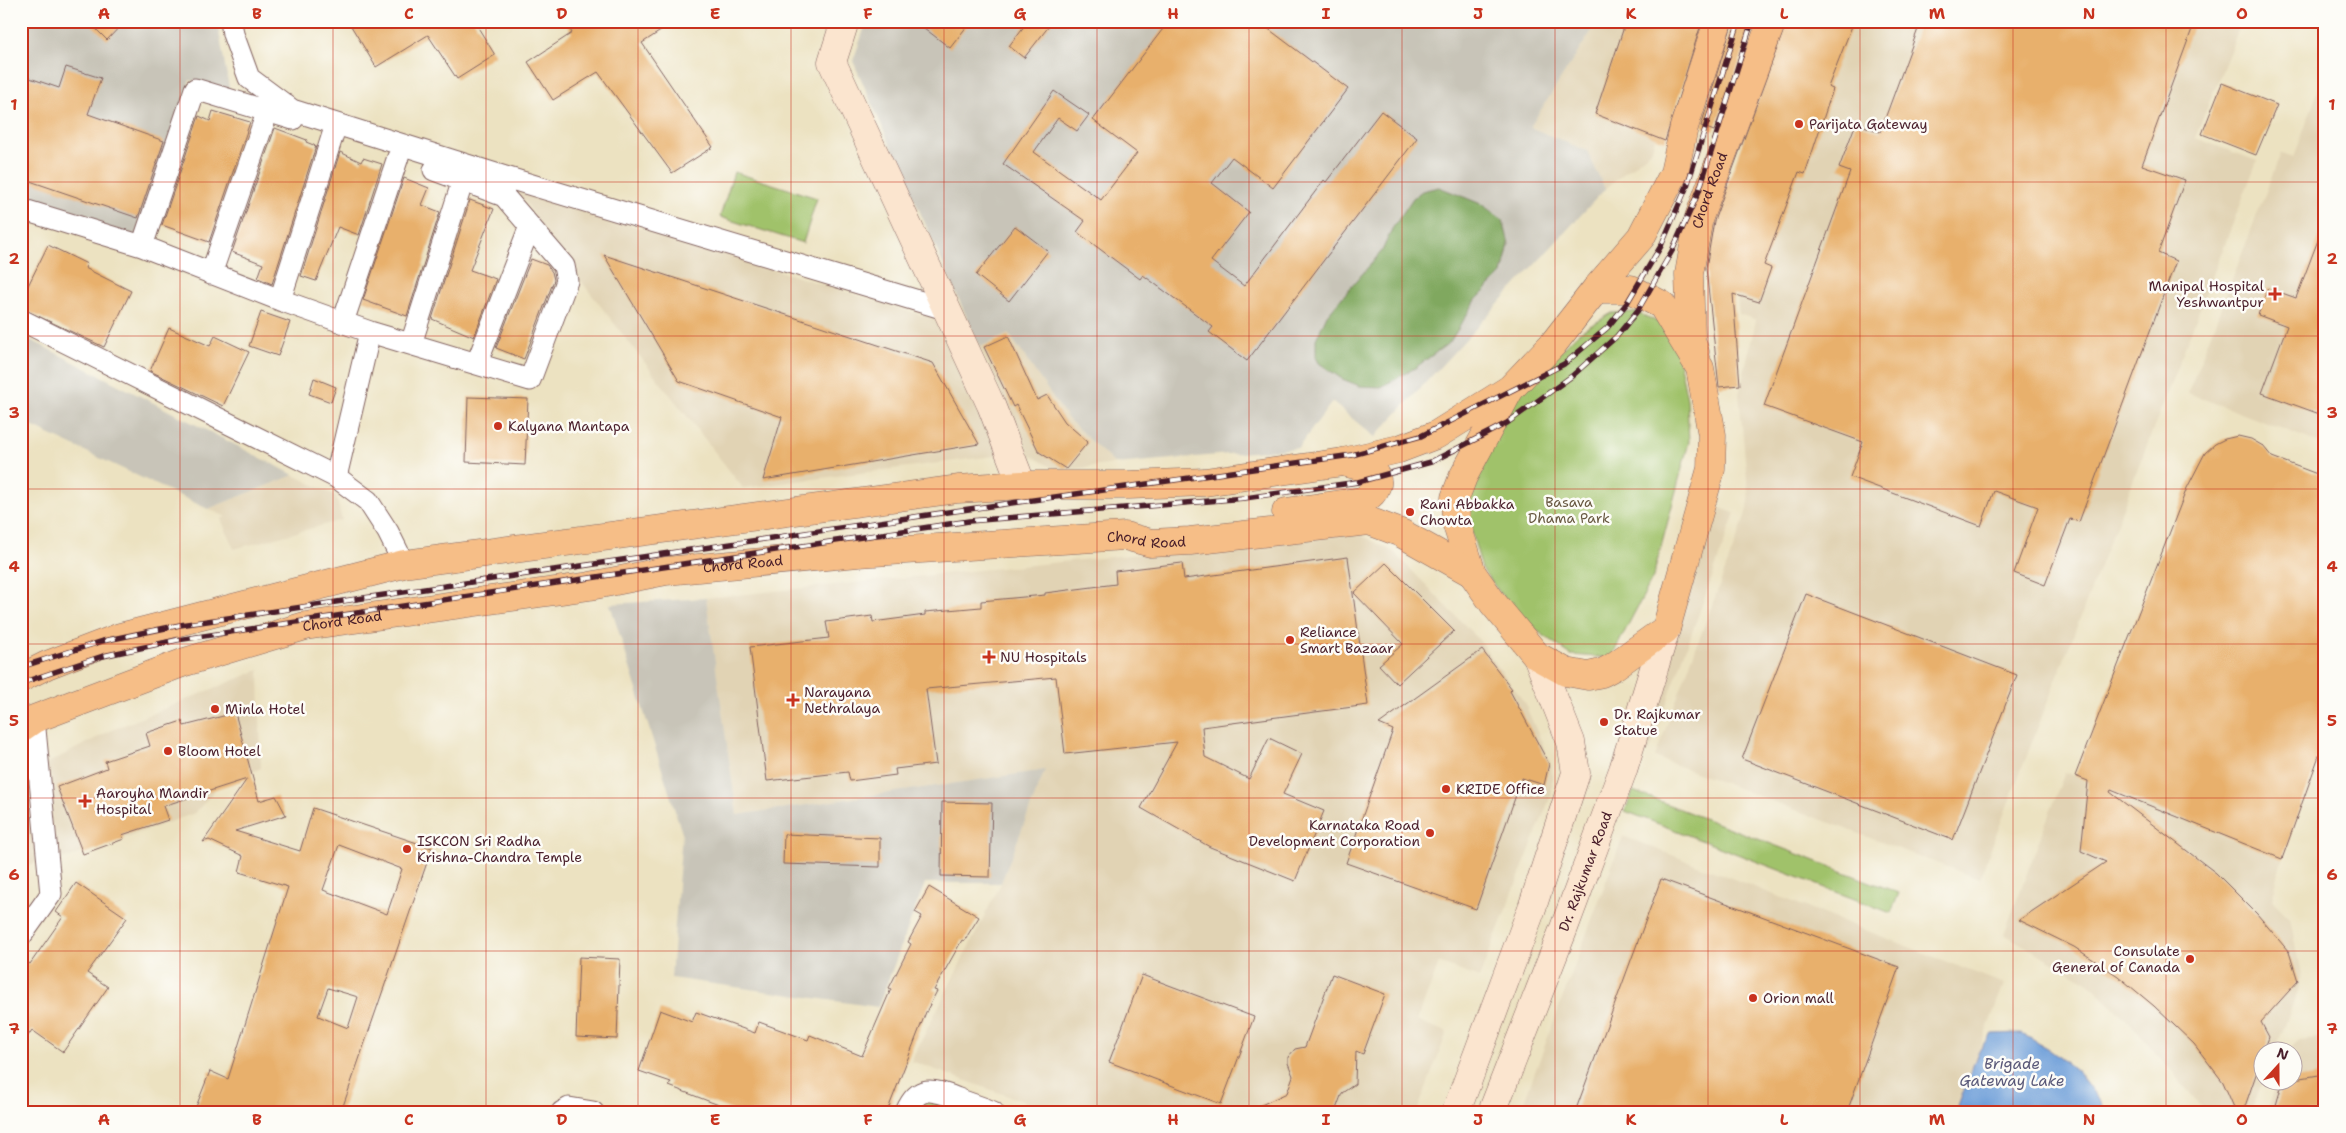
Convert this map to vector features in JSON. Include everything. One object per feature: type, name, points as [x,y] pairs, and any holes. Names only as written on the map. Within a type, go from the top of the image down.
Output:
[{"type":"main road","points":[[845,21],[832,62],[945,309],[991,404],[1022,485]]},
{"type":"main road","points":[[1596,288],[1631,289],[1662,305],[1700,368],[1712,435],[1711,469],[1666,629],[1613,667],[1602,673],[1588,676],[1566,672],[1537,656],[1511,627],[1472,574],[1456,522],[1455,498],[1463,477],[1510,389],[1552,344],[1596,288],[1641,237],[1674,173],[1684,127],[1718,21]]},
{"type":"main road","name":"Chord Road","points":[[1700,368],[1691,338],[1689,274],[1699,217],[1772,21]]},
{"type":"main road","points":[[21,678],[47,665],[120,637],[404,564],[958,489],[1022,485],[1129,485],[1205,482],[1342,462],[1399,449],[1436,435],[1510,389]]},
{"type":"main road","points":[[1125,536],[1149,528],[1362,501],[1373,495],[1378,487],[1371,471],[1365,467],[1342,462]]},
{"type":"main road","name":"Chord Road","points":[[28,724],[185,662],[305,626],[590,586],[666,571],[858,552],[1125,536],[1152,542],[1190,541],[1369,522],[1401,533],[1472,574]]},
{"type":"main road","name":"Dr. Rajkumar Road","points":[[1492,1112],[1623,770],[1666,629]]},
{"type":"main road","points":[[1456,1112],[1532,908],[1576,774],[1571,742],[1537,656]]},
{"type":"street","points":[[231,21],[233,34],[249,78],[292,110],[503,186],[945,309]]},
{"type":"street","points":[[21,209],[142,246],[211,274],[370,332],[530,380],[567,281],[564,266],[530,226],[503,186],[463,180],[268,110],[195,89],[142,246]]},
{"type":"street","points":[[211,274],[268,110]]},
{"type":"street","points":[[280,300],[333,134]]},
{"type":"street","points":[[343,322],[398,157]]},
{"type":"street","points":[[411,344],[463,180]]},
{"type":"street","points":[[476,363],[530,226]]},
{"type":"street","points":[[21,320],[336,477],[368,501],[388,532],[404,564]]},
{"type":"street","points":[[336,477],[370,332]]},
{"type":"street","points":[[21,936],[51,894],[28,724]]},
{"type":"street","points":[[906,1112],[911,1100],[917,1095],[934,1090],[993,1112]]},
{"type":"street","points":[[562,1112],[570,1108],[593,1112]]},
{"type":"shaded area","points":[[21,21],[217,21],[230,93],[190,80],[137,242],[21,203]]},
{"type":"shaded area","points":[[867,21],[1598,21],[1530,127],[1587,151],[1605,189],[1375,437],[1332,402],[1298,448],[1115,464],[1068,419],[1009,334],[980,347],[853,61]]},
{"type":"shaded area","points":[[1598,21],[1694,21],[1651,151],[1605,189],[1586,151],[1530,127]]},
{"type":"shaded area","points":[[1804,21],[2242,21],[2195,138],[2257,161],[1979,879],[1655,757],[1744,520],[1749,502],[1739,394],[1756,320],[1739,314],[1729,235]]},
{"type":"shaded area","name":"Manipal Hospital Yeshwantpur","points":[[2325,72],[2325,445],[2188,393],[2281,153],[2294,157]]},
{"type":"shaded area","points":[[517,190],[934,319],[1002,455],[743,488],[574,272]]},
{"type":"shaded area","points":[[1009,334],[1068,419],[1115,464],[1058,471],[1030,455],[980,347]]},
{"type":"shaded area","points":[[21,335],[294,475],[208,509],[21,421]]},
{"type":"shaded area","points":[[294,475],[336,496],[342,520],[234,549],[221,519],[226,517],[209,509]]},
{"type":"shaded area","points":[[1720,508],[1735,513],[1649,752],[1633,747]]},
{"type":"shaded area","points":[[1355,532],[1394,552],[1479,640],[1524,702],[1552,766],[1552,793],[1479,978],[1439,963],[1417,1021],[1447,1032],[1417,1112],[1053,1112],[911,1061],[1001,883],[1045,770],[737,815],[706,598]]},
{"type":"shaded area","points":[[706,598],[737,815],[1045,770],[1001,883],[925,883],[878,1007],[671,978],[682,833],[610,604]]},
{"type":"shaded area","points":[[259,670],[261,768],[216,789],[195,813],[70,857],[23,866],[21,868],[21,777],[112,730]]},
{"type":"shaded area","points":[[2065,772],[2282,859],[2272,900],[2290,918],[2301,975],[2298,991],[2279,1040],[2254,1040],[2254,1090],[2259,1090],[2251,1112],[2206,1112],[2132,1025],[2086,981],[2004,934]]},
{"type":"shaded area","name":"Orion mall","points":[[1623,836],[2004,984],[1956,1112],[1520,1112]]},
{"type":"shaded area","points":[[2325,1037],[2325,1112],[2267,1112],[2273,1090],[2304,1090],[2304,1040],[2298,1040]]},
{"type":"green space","points":[[734,172],[817,198],[803,243],[720,217]]},
{"type":"green space","points":[[1439,187],[1481,204],[1503,220],[1509,244],[1502,274],[1476,300],[1450,342],[1415,368],[1381,387],[1360,386],[1342,379],[1319,363],[1316,357],[1316,339],[1327,315],[1382,251],[1392,229],[1413,198],[1422,191]]},
{"type":"green space","name":"Basava Dhama Park","points":[[1636,312],[1660,323],[1677,351],[1687,399],[1689,442],[1653,577],[1611,658],[1571,655],[1518,617],[1482,569],[1466,511],[1470,485],[1518,393],[1578,333],[1612,313]]},
{"type":"green space","points":[[1633,791],[1899,893],[1891,913],[1625,811]]},
{"type":"green space","points":[[934,1095],[938,1107],[952,1105],[969,1112],[914,1112]]},
{"type":"water","name":"Brigade Gateway Lake","points":[[2021,1033],[2050,1050],[2078,1072],[2108,1112],[1956,1112],[1978,1052],[1992,1034]]},
{"type":"building","points":[[88,21],[125,21],[107,40]]},
{"type":"building","points":[[348,21],[474,21],[495,55],[457,79],[428,35],[376,67]]},
{"type":"building","points":[[565,21],[676,21],[642,43],[713,147],[672,173],[598,72],[553,100],[528,62],[572,33]]},
{"type":"building","points":[[915,21],[971,21],[950,48]]},
{"type":"building","points":[[1028,21],[1053,21],[1024,58],[1009,46]]},
{"type":"building","points":[[1169,21],[1258,21],[1348,89],[1273,188],[1232,157],[1212,183],[1249,212],[1211,261],[1244,286],[1324,180],[1326,182],[1381,111],[1417,138],[1247,361],[1209,332],[1213,327],[1143,275],[1140,279],[1077,232],[1085,221],[1003,164],[1054,91],[1089,115],[1077,131],[1058,118],[1034,152],[1101,200],[1137,153],[1093,120]]},
{"type":"building","points":[[1626,21],[1702,21],[1665,141],[1595,114]]},
{"type":"building","points":[[1733,21],[1755,21],[1714,131],[1701,126]]},
{"type":"building","points":[[1787,21],[1854,21],[1828,87],[1833,89],[1805,174],[1799,172],[1764,265],[1771,268],[1759,302],[1733,294],[1740,385],[1719,387],[1706,268],[1714,221]]},
{"type":"building","points":[[1921,21],[2195,21],[2142,165],[2185,180],[2158,253],[2176,261],[2079,522],[2070,519],[2045,585],[2014,573],[2038,507],[1994,491],[1981,526],[1850,477],[1863,442],[1764,406],[1850,172],[1839,168],[1856,123],[1880,132]]},
{"type":"building","points":[[66,67],[101,78],[88,114],[164,141],[138,218],[21,178],[21,75],[59,88]]},
{"type":"building","points":[[2222,83],[2277,105],[2256,155],[2202,134]]},
{"type":"building","points":[[213,111],[250,122],[209,242],[162,225],[199,116],[210,121]]},
{"type":"building","points":[[275,128],[307,140],[306,142],[316,146],[272,284],[258,278],[263,264],[232,252]]},
{"type":"building","points":[[340,152],[361,162],[363,158],[382,164],[359,235],[338,227],[316,281],[301,276]]},
{"type":"building","points":[[404,178],[429,188],[422,205],[440,212],[407,316],[363,300]]},
{"type":"building","points":[[470,200],[494,209],[470,270],[496,279],[474,337],[432,319]]},
{"type":"building","points":[[1015,226],[1048,251],[1009,301],[976,275]]},
{"type":"building","points":[[2323,227],[2325,227],[2325,416],[2262,393],[2287,326],[2258,315],[2268,288],[2296,298]]},
{"type":"building","points":[[48,245],[87,264],[85,268],[131,291],[104,347],[21,308],[21,300]]},
{"type":"building","points":[[604,255],[933,363],[979,444],[763,480],[782,417],[679,381]]},
{"type":"building","points":[[531,259],[547,265],[552,272],[554,280],[524,359],[496,348]]},
{"type":"building","points":[[261,312],[290,322],[278,356],[249,346]]},
{"type":"building","points":[[169,328],[210,346],[215,336],[249,352],[223,406],[150,371]]},
{"type":"building","points":[[1008,336],[1037,400],[1047,395],[1065,422],[1088,442],[1066,469],[1039,452],[1016,405],[1013,407],[984,347]]},
{"type":"building","points":[[314,378],[336,387],[331,402],[309,394]]},
{"type":"building","points":[[468,397],[528,399],[525,465],[466,462]]},
{"type":"building","points":[[2238,436],[2251,439],[2263,446],[2272,457],[2325,477],[2325,739],[2282,859],[2111,790],[2110,792],[2216,873],[2257,914],[2289,952],[2298,981],[2261,1022],[2269,1037],[2268,1040],[2254,1040],[2254,1080],[2243,1112],[2236,1112],[2223,1082],[2194,1044],[2154,1006],[2118,976],[2074,947],[2019,920],[2106,862],[2081,851],[2088,781],[2075,776],[2187,488],[2205,453],[2215,444]]},
{"type":"building","points":[[1348,557],[1368,705],[1202,727],[1205,757],[1249,779],[1269,738],[1302,754],[1283,794],[1324,811],[1295,881],[1210,847],[1141,808],[1177,742],[1065,754],[1056,677],[926,689],[936,764],[895,769],[896,775],[850,781],[848,772],[767,781],[750,647],[829,638],[826,622],[872,616],[873,622],[925,615],[925,612],[981,607],[981,601],[1045,595],[1045,593],[1116,584],[1115,571],[1182,563],[1184,579]]},
{"type":"building","points":[[1386,563],[1454,631],[1397,684],[1379,665],[1403,644],[1354,593]]},
{"type":"building","points":[[1806,594],[2017,675],[1953,840],[1742,759]]},
{"type":"building","points":[[1482,650],[1512,689],[1510,691],[1549,764],[1544,785],[1522,778],[1476,909],[1346,863],[1393,730],[1379,724]]},
{"type":"building","points":[[235,713],[259,801],[276,796],[286,815],[235,831],[300,851],[313,808],[432,848],[341,1112],[194,1112],[210,1071],[228,1079],[288,887],[239,872],[243,856],[209,840],[203,842],[247,779],[163,806],[168,820],[122,835],[124,839],[83,854],[57,787],[107,768],[105,761],[150,746],[146,733],[182,721],[184,726]],"holes":[[[339,845],[402,869],[387,914],[323,890]],[[328,988],[358,997],[348,1028],[318,1016]]]},
{"type":"building","points":[[942,802],[992,803],[990,877],[941,876]]},
{"type":"building","points":[[784,834],[880,838],[880,867],[783,864]]},
{"type":"building","name":"Orion mall","points":[[1661,879],[1899,967],[1847,1112],[1575,1112]]},
{"type":"building","points":[[76,883],[127,918],[87,973],[108,987],[63,1052],[32,1030],[21,1046],[21,958],[30,964],[63,917],[56,912]]},
{"type":"building","points":[[929,887],[979,917],[964,941],[962,940],[934,990],[937,991],[926,1012],[887,1112],[737,1112],[669,1086],[671,1082],[639,1071],[660,1010],[692,1022],[696,1012],[755,1033],[759,1022],[808,1040],[810,1035],[862,1056],[891,989],[889,988],[911,944],[908,942],[922,916],[915,912]]},
{"type":"building","points":[[579,957],[620,959],[617,1039],[576,1037]]},
{"type":"building","points":[[1332,974],[1385,994],[1363,1054],[1356,1051],[1355,1084],[1342,1093],[1335,1112],[1246,1112],[1287,1093],[1293,1076],[1288,1063],[1288,1057],[1295,1049],[1305,1047]]},
{"type":"building","points":[[1142,975],[1254,1017],[1221,1104],[1109,1062]]},
{"type":"building","points":[[2325,1074],[2325,1112],[2274,1112],[2280,1090],[2304,1090],[2304,1078]]},
{"type":"railway","points":[[21,667],[103,641],[180,625],[955,511],[1352,455],[1421,436],[1564,364],[1607,328],[1627,303],[1661,246],[1687,186],[1739,21]]},
{"type":"railway","points":[[21,683],[103,656],[177,640],[969,521],[1245,498],[1358,482],[1431,462],[1507,423],[1572,376],[1617,336],[1638,310],[1672,251],[1699,191],[1752,21]]},
{"type":"place","name":"Parijata Gateway","points":[[1799,124]]},
{"type":"place","name":"Manipal Hospital Yeshwantpur","points":[[2275,294]]},
{"type":"place","name":"Kalyana Mantapa","points":[[498,426]]},
{"type":"place","name":"Rani Abbakka Chowta","points":[[1410,512]]},
{"type":"place","name":"Reliance Smart Bazaar","points":[[1290,640]]},
{"type":"place","name":"NU Hospitals","points":[[989,657]]},
{"type":"place","name":"Narayana Nethralaya","points":[[793,700]]},
{"type":"place","name":"Minla Hotel","points":[[215,709]]},
{"type":"place","name":"Dr. Rajkumar Statue","points":[[1604,722]]},
{"type":"place","name":"Bloom Hotel","points":[[168,751]]},
{"type":"place","name":"KRIDE Office","points":[[1446,789]]},
{"type":"place","name":"Aaroyha Mandir Hospital","points":[[85,801]]},
{"type":"place","name":"Karnataka Road Development Corporation","points":[[1430,833]]},
{"type":"place","name":"ISKCON Sri Radha Krishna-Chandra Temple","points":[[407,849]]},
{"type":"place","name":"Consulate General of Canada","points":[[2190,959]]},
{"type":"place","name":"Orion mall","points":[[1753,998]]}]
